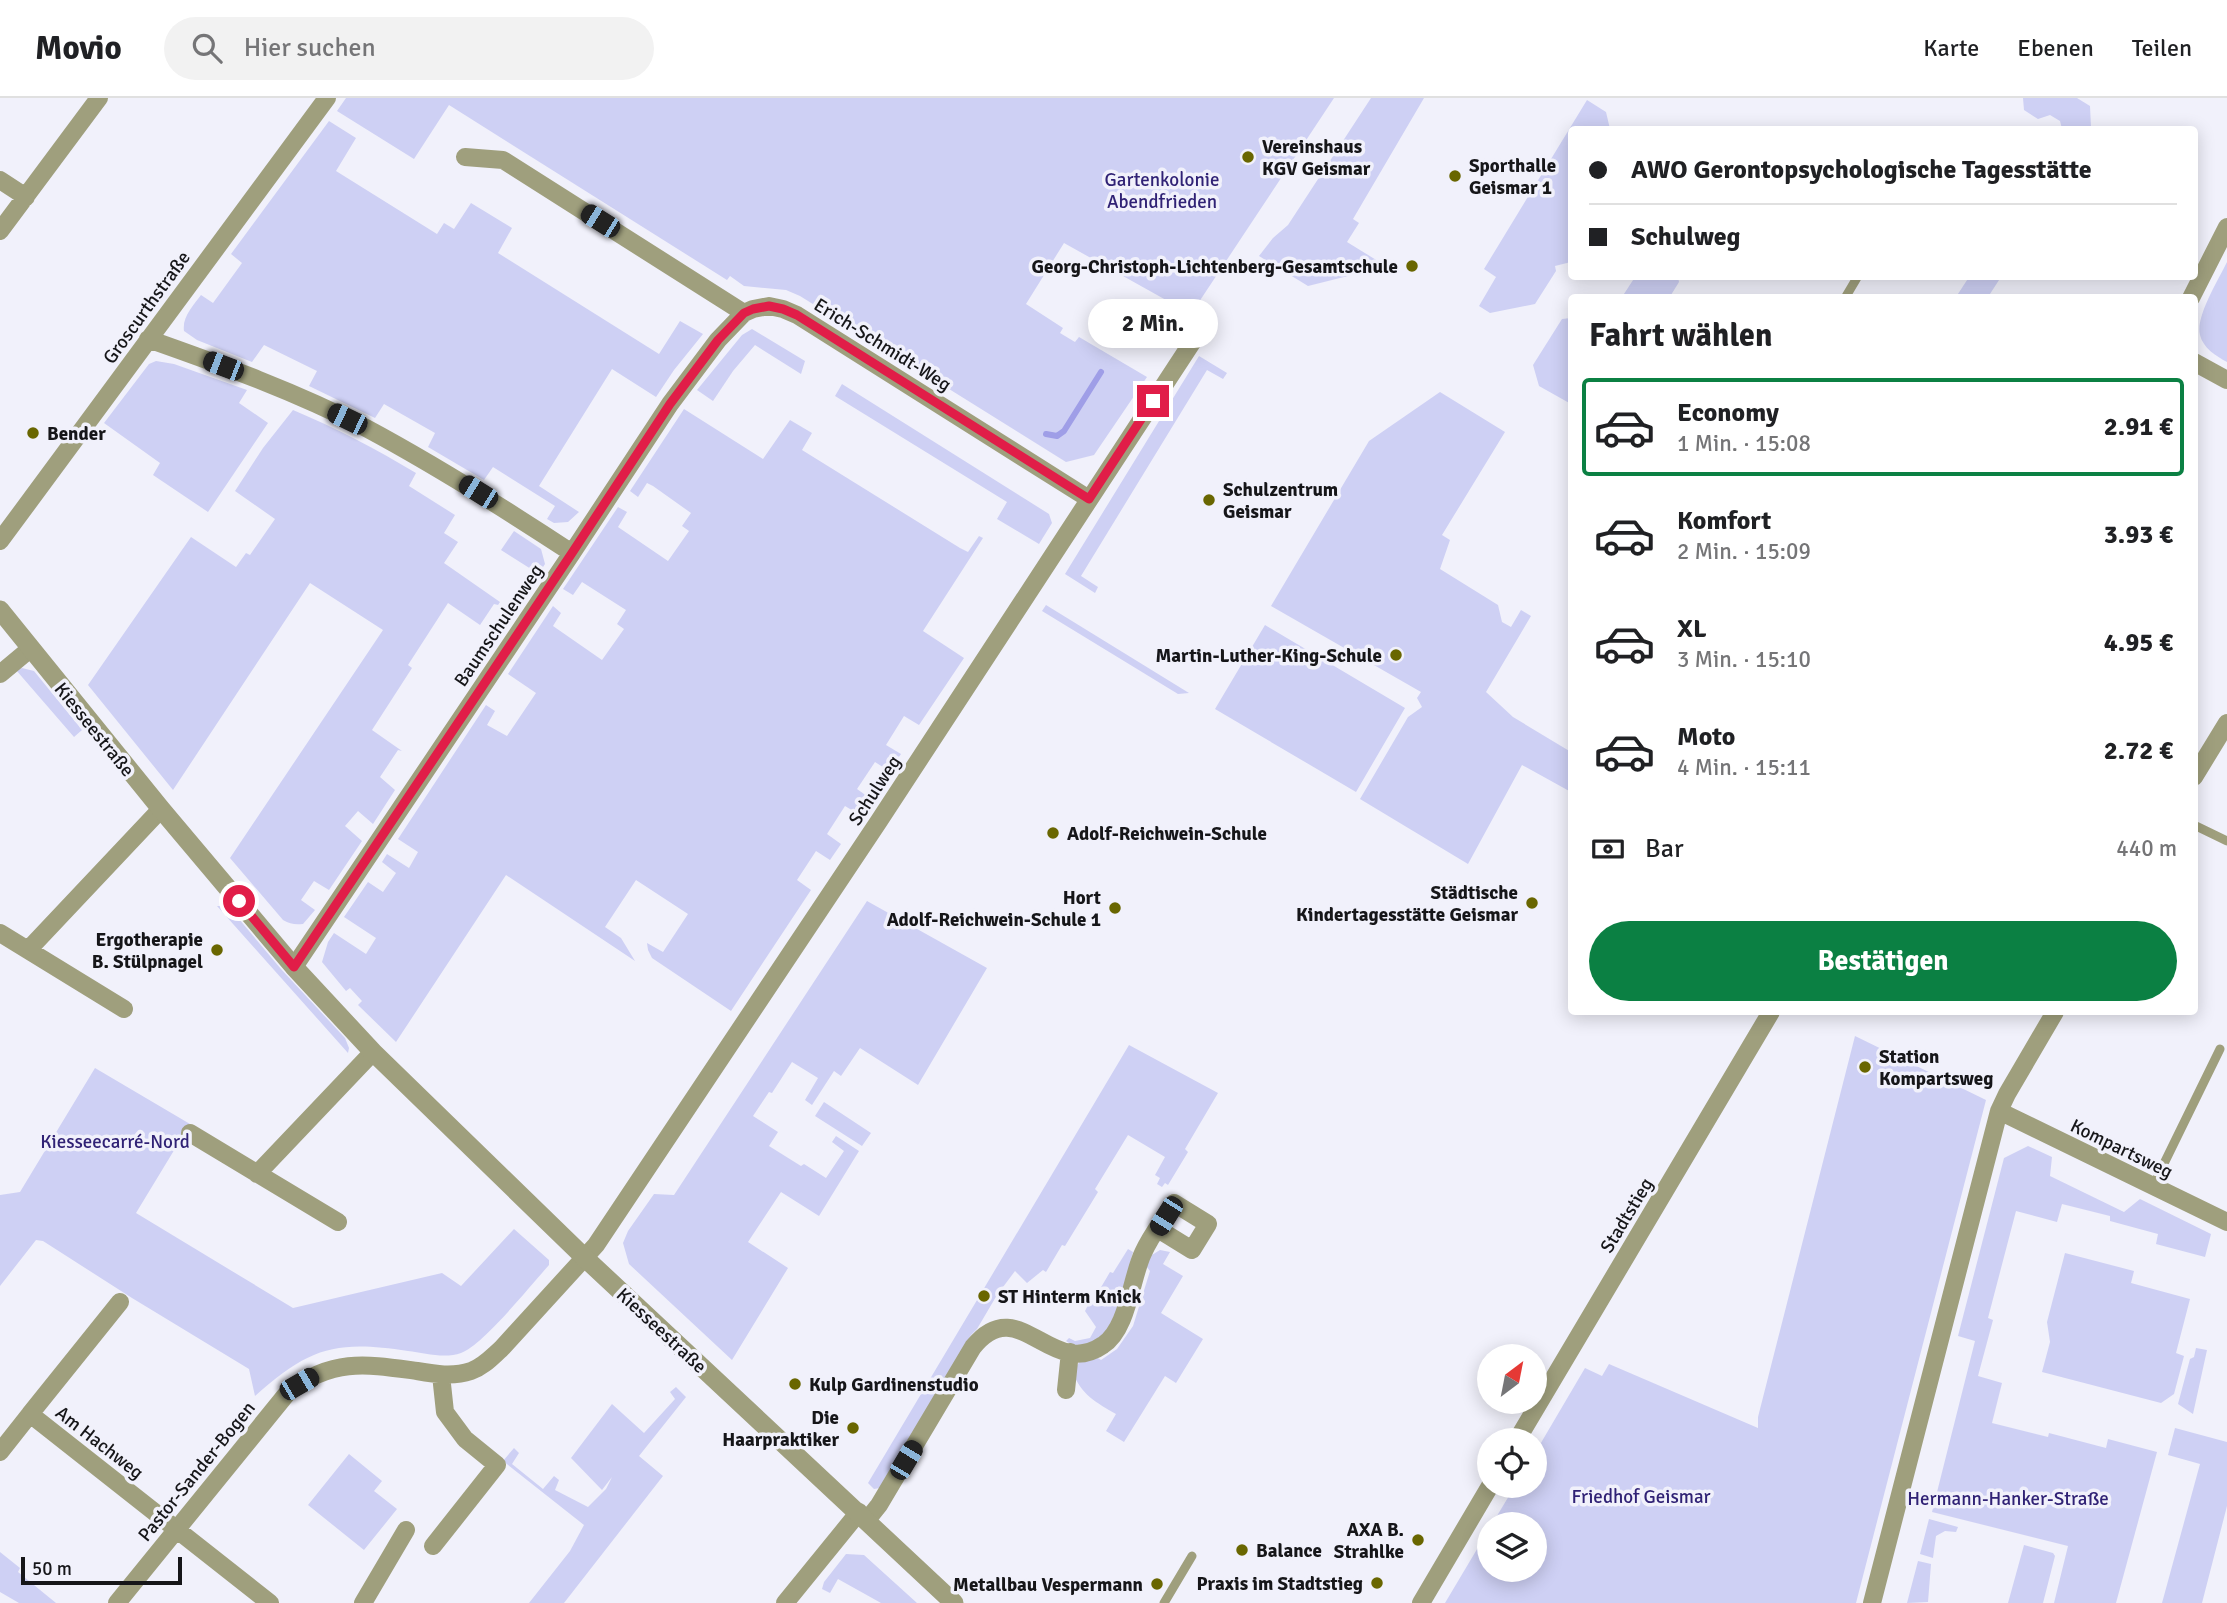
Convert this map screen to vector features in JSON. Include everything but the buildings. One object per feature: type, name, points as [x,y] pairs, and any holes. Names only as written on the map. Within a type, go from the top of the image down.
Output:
[{"type":"street","points":[[0,231],[99,98]]},
{"type":"street","name":"Groscurthstraße","points":[[0,541],[327,98]]},
{"type":"street","points":[[465,157],[503,160],[744,313]]},
{"type":"street","points":[[0,180],[26,197]]},
{"type":"street","points":[[2194,294],[2227,227]]},
{"type":"street","name":"Erich-Schmidt-Weg","points":[[744,313],[769,306],[797,315],[1089,499]]},
{"type":"street","name":"Baumschulenweg","points":[[294,967],[670,404],[718,340],[744,313]]},
{"type":"street","points":[[148,339],[277,387],[365,428],[461,482],[572,553]]},
{"type":"street","name":"Schulweg","points":[[585,1258],[796,946],[1193,341]]},
{"type":"street","points":[[2198,364],[2227,380]]},
{"type":"street","name":"Kiesseestraße","points":[[0,610],[294,967],[373,1052],[585,1258],[954,1603]]},
{"type":"street","points":[[0,674],[30,649]]},
{"type":"street","points":[[2198,770],[2227,723]]},
{"type":"street","points":[[28,950],[161,808]]},
{"type":"street","points":[[0,933],[124,1009]]},
{"type":"street","name":"Stadtstieg","points":[[1524,1428],[1769,1015]]},
{"type":"street","points":[[1872,1603],[1999,1111],[2054,1015]]},
{"type":"street","points":[[257,1174],[373,1052]]},
{"type":"street","name":"Kompartsweg","points":[[1999,1111],[2227,1223]]},
{"type":"street","points":[[190,1133],[338,1222]]},
{"type":"street","points":[[785,1603],[863,1516],[879,1505],[973,1347],[986,1333],[994,1328],[1009,1326],[1058,1350],[1070,1352],[1089,1352],[1104,1345],[1119,1325],[1143,1252],[1158,1228]]},
{"type":"street","name":"Pastor-Sander-Bogen","points":[[117,1603],[278,1402],[299,1384],[326,1371],[355,1365],[441,1375],[465,1372],[486,1363],[585,1258]]},
{"type":"street","name":"Am Hachweg","points":[[0,1452],[120,1302]]},
{"type":"street","points":[[1066,1390],[1070,1352]]},
{"type":"street","points":[[433,1546],[496,1465],[465,1439],[445,1412],[441,1375]]},
{"type":"street","name":"Am Hachweg","points":[[30,1414],[270,1603]]},
{"type":"street","points":[[1421,1603],[1483,1498]]},
{"type":"street","points":[[363,1603],[406,1530]]},
{"type":"lane","points":[[2198,827],[2227,841]]},
{"type":"lane","points":[[2153,1186],[2220,1049]]},
{"type":"lane","points":[[1164,1603],[1192,1556]]},
{"type":"green space","name":"Gartenkolonie Abendfrieden","points":[[346,98],[1334,98],[1191,314],[1064,243],[1026,304],[1063,328],[1060,333],[1075,342],[1079,337],[1147,377],[1094,455],[1066,462],[800,296],[786,290],[744,286],[730,276],[727,280],[449,105],[414,159],[337,111]]},
{"type":"green space","points":[[1371,98],[1424,98],[1353,219],[1359,223],[1347,242],[1386,266],[1380,275],[1365,266],[1360,273],[1308,286],[1259,256],[1288,225]]},
{"type":"green space","points":[[2023,98],[2077,98],[2090,106],[2091,126],[2061,126],[2060,121],[2050,115],[2038,119],[2024,110]]},
{"type":"green space","points":[[1587,100],[1606,112],[1609,126],[1571,126]]},
{"type":"green space","points":[[329,121],[356,138],[336,171],[437,234],[444,223],[454,229],[471,203],[512,228],[498,253],[659,354],[680,321],[703,334],[656,397],[612,369],[539,486],[579,512],[568,522],[554,523],[547,519],[555,506],[493,467],[484,480],[428,447],[435,433],[384,404],[375,418],[309,386],[317,371],[264,345],[252,362],[197,340],[184,331],[186,316],[201,295],[213,303],[242,263],[231,254]]},
{"type":"green space","points":[[1568,131],[1568,263],[1555,266],[1556,271],[1535,304],[1490,313],[1479,306],[1496,277],[1484,269]]},
{"type":"green space","points":[[2227,262],[2227,362],[2207,348],[2199,327],[2204,308]]},
{"type":"green space","points":[[1633,280],[1679,280],[1672,294],[1624,294]]},
{"type":"green space","points":[[1967,280],[1999,280],[1990,294],[1958,294]]},
{"type":"green space","points":[[1568,318],[1568,402],[1539,386],[1533,365],[1562,319]]},
{"type":"green space","points":[[752,329],[805,361],[801,374],[755,345],[713,401],[697,390],[742,335]]},
{"type":"green space","points":[[1199,356],[1227,373],[1223,379],[1207,370],[1081,576],[1098,587],[1095,593],[1065,574]]},
{"type":"green space","points":[[156,361],[174,364],[247,390],[239,403],[268,423],[208,512],[153,475],[160,463],[104,423],[149,364]]},
{"type":"green space","points":[[842,384],[1049,514],[1052,523],[1039,544],[997,519],[1007,502],[835,396]]},
{"type":"green space","points":[[1440,392],[1505,432],[1442,535],[1450,540],[1440,569],[1498,605],[1502,622],[1511,627],[1521,610],[1531,616],[1486,692],[1513,717],[1568,750],[1568,790],[1522,765],[1468,864],[1360,799],[1408,717],[1422,707],[1417,698],[1421,692],[1271,606],[1369,441]]},
{"type":"green space","points":[[684,409],[763,459],[790,420],[812,433],[802,450],[960,548],[968,552],[979,536],[983,538],[923,631],[964,658],[919,725],[904,716],[886,745],[901,754],[889,771],[875,762],[857,789],[871,799],[860,815],[845,806],[827,834],[841,844],[830,860],[816,851],[797,880],[811,890],[731,1011],[652,958],[647,943],[663,952],[688,914],[636,880],[605,927],[621,938],[635,961],[506,875],[396,1042],[358,1005],[362,1001],[350,988],[346,991],[322,962],[328,942],[334,933],[366,954],[376,938],[344,917],[368,882],[383,892],[396,873],[382,862],[387,854],[409,868],[418,852],[398,839],[486,705],[495,711],[487,725],[507,736],[536,693],[508,674],[553,606],[561,613],[553,626],[602,660],[624,629],[617,624],[626,610],[582,582],[573,595],[563,589],[618,507],[627,512],[618,527],[668,561],[689,531],[682,526],[691,513],[653,486],[647,483],[638,497],[630,491]]},
{"type":"green space","points":[[293,410],[356,439],[416,473],[409,486],[455,515],[444,533],[458,542],[444,563],[500,602],[498,605],[494,604],[480,625],[448,603],[408,665],[412,668],[372,730],[402,751],[398,750],[380,777],[395,790],[373,824],[358,811],[345,826],[362,841],[329,890],[314,881],[301,900],[315,910],[303,924],[283,920],[230,858],[383,630],[310,583],[173,790],[88,685],[191,537],[236,567],[246,553],[250,555],[275,519],[235,491],[263,448]]},
{"type":"green space","points":[[514,531],[541,549],[545,564],[527,591],[520,586],[531,569],[501,550]]},
{"type":"green space","points":[[1046,605],[1189,693],[1178,694],[1042,611]]},
{"type":"green space","points":[[1265,625],[1405,708],[1356,792],[1215,709]]},
{"type":"green space","points":[[22,668],[34,671],[82,730],[74,737],[16,670]]},
{"type":"green space","points":[[867,901],[987,968],[918,1085],[860,1048],[841,1076],[834,1071],[812,1105],[805,1100],[818,1078],[792,1062],[753,1116],[778,1132],[769,1146],[826,1178],[844,1151],[832,1142],[836,1136],[859,1151],[819,1216],[781,1192],[748,1242],[788,1268],[732,1360],[629,1264],[623,1243],[628,1231],[654,1194],[674,1195]]},
{"type":"green space","points":[[217,906],[228,906],[281,969],[345,1038],[348,1053]]},
{"type":"green space","name":"Friedhof Geismar","points":[[1855,1036],[1986,1100],[1856,1603],[1445,1603],[1477,1549],[1477,1582],[1547,1582],[1547,1512],[1499,1512],[1508,1498],[1547,1498],[1547,1433],[1585,1368],[1602,1376],[1609,1364],[1758,1428],[1758,1417]]},
{"type":"green space","points":[[1129,1045],[1218,1093],[1185,1149],[1188,1152],[1168,1185],[1165,1183],[1162,1187],[1157,1184],[1160,1178],[1155,1175],[1165,1157],[1128,1135],[1065,1246],[1062,1245],[1046,1272],[1043,1270],[1027,1283],[1015,1271],[971,1335],[880,1488],[874,1489],[868,1483]]},
{"type":"green space","name":"Kiesseecarré-Nord","points":[[95,1068],[190,1124],[136,1213],[293,1308],[442,1273],[461,1286],[514,1229],[549,1260],[549,1265],[482,1339],[461,1353],[441,1356],[361,1346],[342,1347],[309,1357],[255,1396],[249,1369],[43,1241],[36,1240],[0,1286],[0,1195],[20,1192]]},
{"type":"green space","points":[[824,1102],[871,1133],[862,1146],[815,1116]]},
{"type":"green space","name":"Hermann-Hanker-Straße","points":[[2028,1146],[2052,1157],[2050,1176],[2124,1212],[2140,1199],[2211,1234],[2205,1257],[2156,1244],[2158,1234],[2110,1221],[2110,1216],[2062,1204],[2057,1222],[2016,1211],[1988,1318],[1993,1320],[1978,1376],[2002,1383],[1992,1423],[2048,1437],[2049,1433],[2106,1448],[2108,1439],[2157,1452],[2116,1603],[2054,1603],[2068,1546],[1932,1512],[1975,1341],[1958,1336],[2004,1158]]},
{"type":"green space","points":[[1128,1249],[1133,1252],[1112,1321],[1096,1340],[1072,1345],[1066,1341],[1069,1338],[1075,1341],[1090,1338],[1096,1327],[1085,1311]]},
{"type":"green space","points":[[1160,1250],[1170,1252],[1163,1264],[1183,1276],[1161,1313],[1203,1339],[1176,1383],[1165,1376],[1124,1442],[1106,1431],[1116,1414],[1085,1392],[1073,1372],[1080,1361],[1095,1356],[1101,1360],[1117,1349],[1133,1326],[1150,1271],[1146,1266],[1147,1258]]},
{"type":"green space","points":[[2065,1253],[2134,1271],[2131,1283],[2190,1299],[2176,1353],[2184,1356],[2174,1394],[2161,1403],[2042,1372],[2050,1342],[2047,1322]]},
{"type":"green space","points":[[2196,1348],[2207,1350],[2193,1414],[2178,1404],[2190,1359],[2194,1357]]},
{"type":"green space","points":[[676,1387],[686,1397],[639,1456],[663,1476],[564,1603],[529,1603],[570,1551],[584,1525],[503,1461],[514,1448],[519,1453],[512,1464],[543,1489],[554,1476],[559,1480],[555,1490],[588,1507],[606,1489],[612,1477],[602,1490],[571,1458],[612,1404],[644,1433],[675,1399],[670,1392]]},
{"type":"green space","points":[[2175,1428],[2227,1442],[2227,1506],[2202,1603],[2162,1603],[2200,1464],[2168,1455]]},
{"type":"green space","points":[[349,1454],[382,1481],[374,1491],[397,1509],[364,1550],[308,1505]]},
{"type":"green space","points":[[1929,1519],[1958,1527],[1956,1532],[1945,1531],[1936,1536],[1933,1558],[1920,1554]]},
{"type":"green space","points":[[2024,1545],[2053,1553],[2055,1556],[2043,1603],[2008,1603]]},
{"type":"green space","points":[[0,1552],[20,1568],[18,1572],[56,1603],[19,1603],[0,1592]]},
{"type":"green space","points":[[846,1554],[864,1555],[917,1603],[881,1603],[838,1579],[830,1593],[822,1589],[824,1582]]},
{"type":"green space","points":[[1918,1561],[1931,1564],[1928,1602],[1907,1603]]},
{"type":"waterway","points":[[1046,434],[1057,436],[1064,431],[1101,372]]},
{"type":"place","name":"Vereinshaus KGV Geismar","points":[[1248,157]]},
{"type":"place","name":"Sporthalle Geismar 1","points":[[1455,176]]},
{"type":"place","name":"Georg-Christoph-Lichtenberg-Gesamtschule","points":[[1412,266]]},
{"type":"place","name":"Bender","points":[[33,433]]},
{"type":"place","name":"Schulzentrum Geismar","points":[[1209,500]]},
{"type":"place","name":"Martin-Luther-King-Schule","points":[[1396,655]]},
{"type":"place","name":"Adolf-Reichwein-Schule","points":[[1053,833]]},
{"type":"place","name":"Städtische Kindertagesstätte Geismar","points":[[1532,903]]},
{"type":"place","name":"Hort Adolf-Reichwein-Schule 1","points":[[1115,908]]},
{"type":"place","name":"Ergotherapie B. Stülpnagel","points":[[217,950]]},
{"type":"place","name":"Station Kompartsweg","points":[[1865,1067]]},
{"type":"place","name":"ST Hinterm Knick","points":[[984,1296]]},
{"type":"place","name":"Kulp Gardinenstudio","points":[[795,1384]]},
{"type":"place","name":"Die Haarpraktiker","points":[[853,1428]]},
{"type":"place","name":"AXA B. Strahlke","points":[[1418,1540]]},
{"type":"place","name":"Balance","points":[[1242,1550]]},
{"type":"place","name":"Praxis im Stadtstieg","points":[[1377,1583]]},
{"type":"place","name":"Metallbau Vespermann","points":[[1157,1584]]},
{"type":"route","points":[[239,901],[294,967],[670,404],[718,340],[744,313],[769,306],[797,315],[1089,499],[1153,401]]}]
